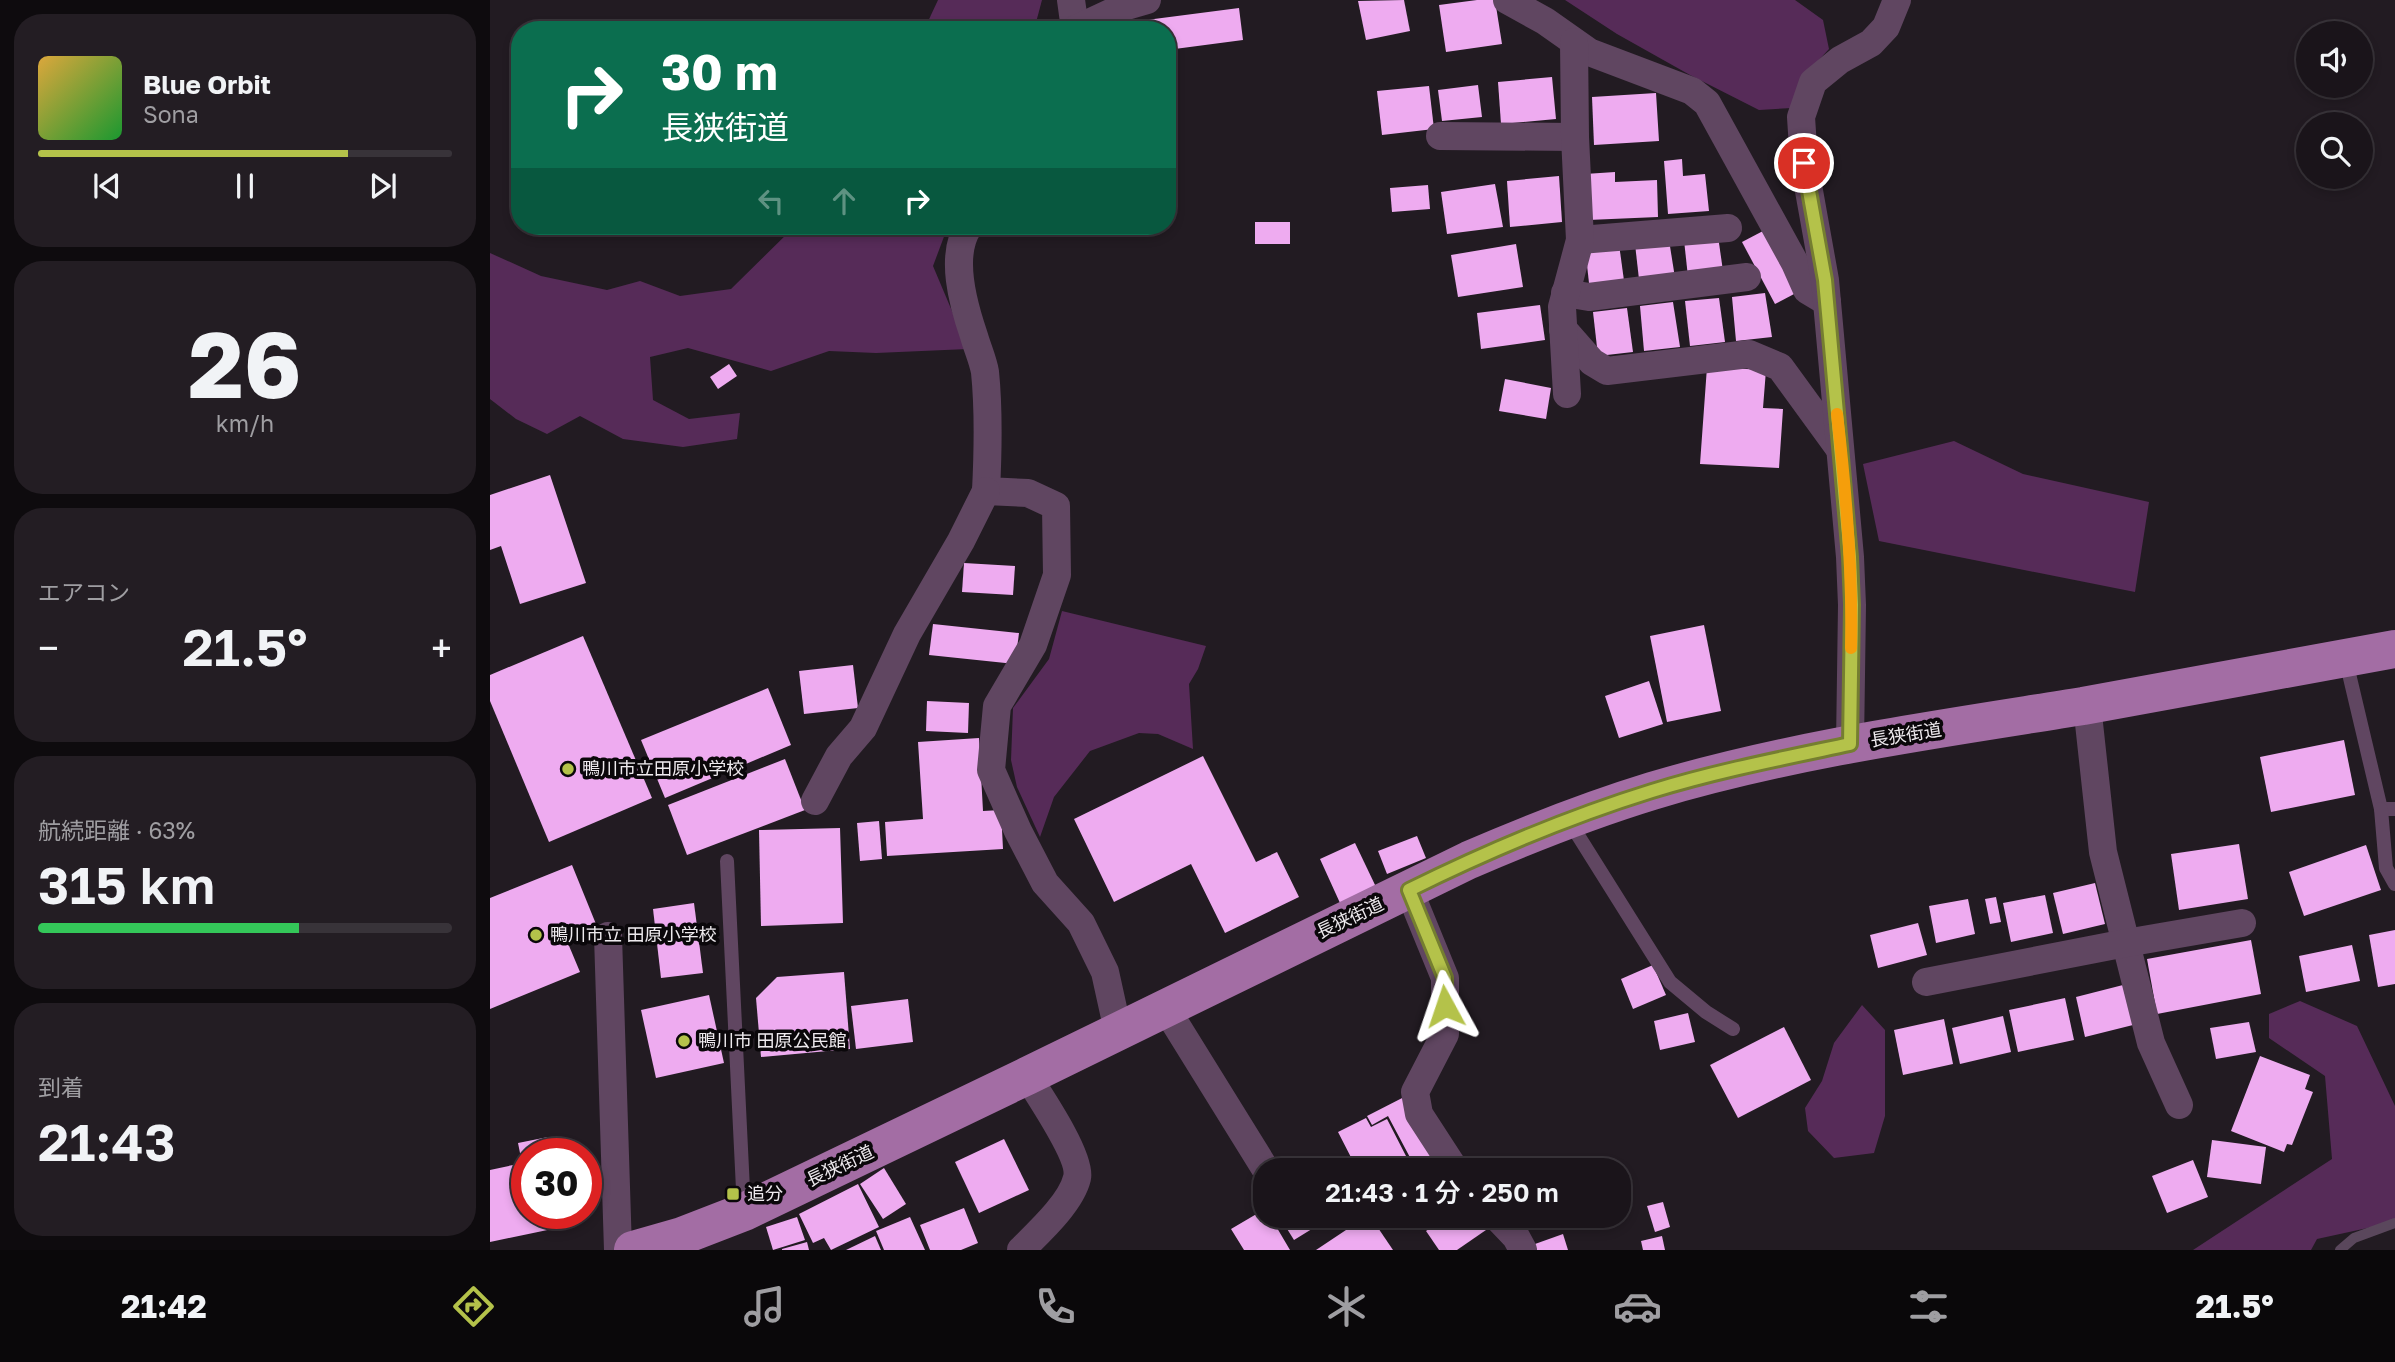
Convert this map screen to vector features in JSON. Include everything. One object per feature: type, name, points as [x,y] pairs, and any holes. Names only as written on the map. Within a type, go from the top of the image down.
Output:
[{"type":"main road","name":"長狭街道","points":[[633,1250],[682,1236],[744,1212],[1469,860],[1568,820],[1654,790],[1850,744],[2087,705],[2395,649]]},
{"type":"street","points":[[1072,0],[1073,21]]},
{"type":"street","points":[[1092,21],[1147,0]]},
{"type":"street","points":[[1507,0],[1545,21],[1589,52],[1692,91],[1707,103],[1795,263],[1807,290],[1827,302]]},
{"type":"street","points":[[1850,744],[1852,605],[1841,450],[1825,280],[1804,163],[1801,117],[1813,82],[1840,60],[1871,43],[1886,27],[1896,0]]},
{"type":"street","points":[[1567,394],[1562,307],[1580,240],[1574,42]]},
{"type":"street","points":[[1440,136],[1575,137]]},
{"type":"street","points":[[1580,240],[1728,228]]},
{"type":"street","points":[[815,801],[839,756],[863,728],[907,634],[961,541],[986,491],[988,433],[985,369],[972,330],[957,267],[964,235]]},
{"type":"street","points":[[1565,293],[1589,297],[1747,276]]},
{"type":"street","points":[[1563,330],[1592,362],[1607,371],[1749,354],[1780,367],[1841,450]]},
{"type":"street","points":[[986,491],[1028,493],[1056,506],[1057,575],[1033,645],[997,706],[991,770],[1045,883],[1081,923],[1087,935],[1105,972],[1118,1031]]},
{"type":"street","points":[[2087,705],[2103,852],[2151,1043],[2179,1105]]},
{"type":"street","points":[[1409,890],[1445,978],[1446,1034],[1415,1091],[1419,1114],[1448,1158]]},
{"type":"street","points":[[1926,982],[2242,923]]},
{"type":"street","points":[[608,936],[618,1250]]},
{"type":"street","points":[[1165,1007],[1259,1158]]},
{"type":"street","points":[[1020,1250],[1067,1198],[1078,1176],[1073,1154],[1027,1076]]},
{"type":"street","points":[[1507,1228],[1523,1250]]},
{"type":"lane","points":[[2345,658],[2388,809],[2386,869],[2395,884]]},
{"type":"lane","points":[[1568,820],[1670,982],[1706,1012],[1733,1029]]},
{"type":"lane","points":[[727,861],[744,1212]]},
{"type":"shaded area","points":[[938,0],[1042,0],[1036,21],[928,21]]},
{"type":"shaded area","points":[[1565,0],[1795,0],[1823,20],[1829,49],[1803,77],[1792,108],[1759,110],[1617,34]]},
{"type":"shaded area","points":[[786,235],[945,235],[933,266],[968,349],[876,353],[829,351],[771,371],[688,348],[650,357],[653,400],[689,419],[740,413],[737,439],[683,447],[623,439],[580,416],[547,434],[516,419],[490,399],[490,253],[541,276],[607,290],[640,281],[680,296],[731,289]]},
{"type":"shaded area","points":[[1954,441],[2023,474],[2149,502],[2135,592],[1879,541],[1863,464]]},
{"type":"shaded area","points":[[1062,611],[1206,646],[1189,684],[1193,749],[1158,734],[1139,733],[1090,751],[1054,797],[1040,837],[1017,787],[1011,760],[1013,708],[1049,659]]},
{"type":"shaded area","points":[[2300,1001],[2357,1026],[2395,1106],[2395,1222],[2317,1239],[2311,1250],[2193,1250],[2332,1159],[2325,1076],[2269,1038],[2269,1014]]},
{"type":"shaded area","points":[[1862,1005],[1885,1030],[1885,1116],[1874,1153],[1834,1158],[1808,1131],[1805,1108],[1822,1081],[1834,1043]]},
{"type":"building","points":[[1404,0],[1410,31],[1366,40],[1358,1]]},
{"type":"building","points":[[1495,0],[1502,44],[1446,52],[1439,5]]},
{"type":"building","points":[[1239,8],[1243,40],[1176,49],[1176,21],[1139,21]]},
{"type":"building","points":[[1552,77],[1556,119],[1501,124],[1498,82]]},
{"type":"building","points":[[1478,85],[1482,117],[1442,121],[1438,90]]},
{"type":"building","points":[[1429,86],[1434,129],[1382,135],[1377,91]]},
{"type":"building","points":[[1656,93],[1659,141],[1594,145],[1592,97]]},
{"type":"building","points":[[1682,159],[1683,176],[1705,174],[1709,211],[1668,214],[1664,161]]},
{"type":"building","points":[[1615,172],[1615,182],[1657,180],[1658,217],[1588,220],[1585,174]]},
{"type":"building","points":[[1559,176],[1562,222],[1510,227],[1507,181]]},
{"type":"building","points":[[1495,184],[1503,227],[1447,234],[1441,192]]},
{"type":"building","points":[[1428,185],[1430,209],[1392,212],[1390,188]]},
{"type":"building","points":[[1255,222],[1290,222],[1290,244],[1255,244]]},
{"type":"building","points":[[1763,231],[1796,293],[1775,304],[1742,242]]},
{"type":"building","points":[[1718,236],[1723,271],[1688,277],[1684,240]]},
{"type":"building","points":[[1669,240],[1676,284],[1640,288],[1635,244]]},
{"type":"building","points":[[1516,244],[1523,287],[1458,297],[1451,255]]},
{"type":"building","points":[[1619,244],[1625,288],[1590,292],[1585,247]]},
{"type":"building","points":[[1765,293],[1772,337],[1736,341],[1732,297]]},
{"type":"building","points":[[1719,298],[1725,342],[1690,346],[1685,301]]},
{"type":"building","points":[[1673,302],[1680,347],[1644,351],[1640,306]]},
{"type":"building","points":[[1540,305],[1545,340],[1481,349],[1477,313]]},
{"type":"building","points":[[1627,308],[1633,352],[1598,356],[1593,312]]},
{"type":"building","points":[[729,364],[737,376],[718,389],[710,377]]},
{"type":"building","points":[[1707,367],[1766,370],[1763,408],[1783,409],[1779,468],[1700,464]]},
{"type":"building","points":[[1505,379],[1551,388],[1546,419],[1499,411]]},
{"type":"building","points":[[550,475],[586,583],[520,604],[501,546],[490,550],[490,495]]},
{"type":"building","points":[[964,563],[1015,566],[1013,595],[962,592]]},
{"type":"building","points":[[933,624],[1019,633],[1015,664],[929,655]]},
{"type":"building","points":[[1704,625],[1721,711],[1667,722],[1650,636]]},
{"type":"building","points":[[583,636],[652,798],[549,842],[490,701],[490,675]]},
{"type":"building","points":[[853,665],[858,708],[804,714],[799,671]]},
{"type":"building","points":[[1649,681],[1663,724],[1619,738],[1605,696]]},
{"type":"building","points":[[768,688],[791,745],[665,798],[641,740]]},
{"type":"building","points":[[927,701],[969,703],[968,733],[926,731]]},
{"type":"building","points":[[979,738],[983,811],[1001,810],[1003,849],[887,856],[885,822],[923,819],[918,742]]},
{"type":"building","points":[[2344,740],[2355,795],[2271,812],[2260,757]]},
{"type":"building","points":[[1203,756],[1256,862],[1277,852],[1299,897],[1225,933],[1191,864],[1114,902],[1074,819]]},
{"type":"building","points":[[785,759],[805,810],[687,855],[668,805]]},
{"type":"building","points":[[879,821],[882,859],[860,861],[857,823]]},
{"type":"building","points":[[840,828],[843,923],[761,926],[759,830]]},
{"type":"building","points":[[1417,836],[1426,858],[1387,874],[1378,851]]},
{"type":"building","points":[[1355,843],[1376,887],[1340,903],[1320,859]]},
{"type":"building","points":[[2239,844],[2248,899],[2179,910],[2171,854]]},
{"type":"building","points":[[2366,845],[2381,890],[2304,916],[2289,872]]},
{"type":"building","name":"鴨川市立 田原小学校","points":[[572,865],[598,929],[567,941],[580,972],[490,1009],[490,898]]},
{"type":"building","points":[[2095,883],[2105,924],[2063,934],[2053,893]]},
{"type":"building","points":[[2045,895],[2053,933],[2011,942],[2003,903]]},
{"type":"building","points":[[1996,897],[2001,922],[1990,924],[1985,899]]},
{"type":"building","points":[[1968,899],[1975,934],[1936,943],[1929,906]]},
{"type":"building","points":[[694,903],[703,973],[661,978],[653,909]]},
{"type":"building","points":[[1918,923],[1927,955],[1878,968],[1870,935]]},
{"type":"building","points":[[2395,930],[2395,984],[2378,987],[2369,935]]},
{"type":"building","points":[[2251,940],[2261,994],[2157,1014],[2147,959]]},
{"type":"building","points":[[2352,945],[2360,981],[2306,992],[2299,956]]},
{"type":"building","points":[[1653,965],[1666,995],[1633,1009],[1621,979]]},
{"type":"building","points":[[844,972],[850,1049],[761,1057],[756,998],[777,977]]},
{"type":"building","points":[[2123,985],[2133,1025],[2085,1037],[2076,997]]},
{"type":"building","points":[[709,995],[724,1063],[656,1078],[641,1010]]},
{"type":"building","points":[[2065,998],[2074,1040],[2018,1052],[2009,1010]]},
{"type":"building","points":[[908,999],[913,1042],[856,1049],[851,1006]]},
{"type":"building","points":[[1688,1013],[1695,1042],[1660,1050],[1654,1021]]},
{"type":"building","points":[[2003,1016],[2011,1052],[1960,1064],[1952,1028]]},
{"type":"building","points":[[1944,1019],[1953,1064],[1903,1075],[1894,1030]]},
{"type":"building","points":[[2249,1022],[2256,1052],[2216,1059],[2210,1028]]},
{"type":"building","points":[[1784,1027],[1811,1080],[1738,1118],[1710,1065]]},
{"type":"building","points":[[2260,1056],[2310,1075],[2305,1089],[2313,1092],[2292,1145],[2287,1144],[2284,1152],[2231,1131]]},
{"type":"building","points":[[1408,1095],[1437,1152],[1426,1158],[1410,1158],[1388,1116],[1372,1125],[1367,1116]]},
{"type":"building","points":[[1366,1118],[1371,1127],[1387,1119],[1406,1156],[1351,1158],[1338,1132]]},
{"type":"building","points":[[1004,1139],[1029,1190],[979,1213],[955,1162]]},
{"type":"building","points":[[2212,1140],[2266,1147],[2261,1184],[2207,1177]]},
{"type":"building","points":[[2193,1160],[2208,1197],[2167,1213],[2152,1176]]},
{"type":"building","points":[[511,1165],[511,1229],[552,1229],[490,1242],[490,1170]]},
{"type":"building","points":[[884,1168],[906,1204],[883,1219],[860,1184]]},
{"type":"building","points":[[858,1184],[879,1227],[831,1250],[824,1238],[813,1243],[799,1214]]},
{"type":"building","points":[[1663,1202],[1670,1227],[1655,1232],[1647,1206]]},
{"type":"building","points":[[964,1208],[978,1243],[961,1250],[930,1250],[920,1225]]},
{"type":"building","points":[[1253,1216],[1253,1228],[1277,1228],[1290,1250],[1244,1250],[1231,1229]]},
{"type":"building","points":[[797,1217],[805,1240],[773,1250],[766,1227]]},
{"type":"building","points":[[910,1217],[925,1250],[884,1250],[876,1231]]},
{"type":"building","points":[[1286,1228],[1314,1228],[1294,1240]]},
{"type":"building","points":[[1349,1228],[1378,1228],[1393,1250],[1316,1250]]},
{"type":"building","points":[[1430,1228],[1486,1230],[1457,1250],[1439,1250],[1426,1231]]},
{"type":"building","points":[[1563,1234],[1568,1250],[1537,1250],[1535,1244]]},
{"type":"building","points":[[875,1236],[881,1250],[846,1250]]},
{"type":"building","points":[[1662,1236],[1665,1250],[1643,1250],[1641,1241]]},
{"type":"building","points":[[807,1242],[809,1250],[782,1250],[782,1249]]},
{"type":"waterway","points":[[2340,1250],[2354,1238],[2395,1223]]},
{"type":"slow traffic","points":[[1837,414],[1850,557],[1851,648]]},
{"type":"place","name":"鴨川市立田原小学校","points":[[568,769]]},
{"type":"place","name":"鴨川市立 田原小学校","points":[[536,935]]},
{"type":"place","name":"鴨川市 田原公民館","points":[[684,1041]]},
{"type":"place","name":"追分","points":[[733,1194]]},
{"type":"route","points":[[1445,1006],[1445,978],[1409,890],[1525,836],[1654,790],[1850,744],[1850,557],[1825,280],[1804,163]]}]
